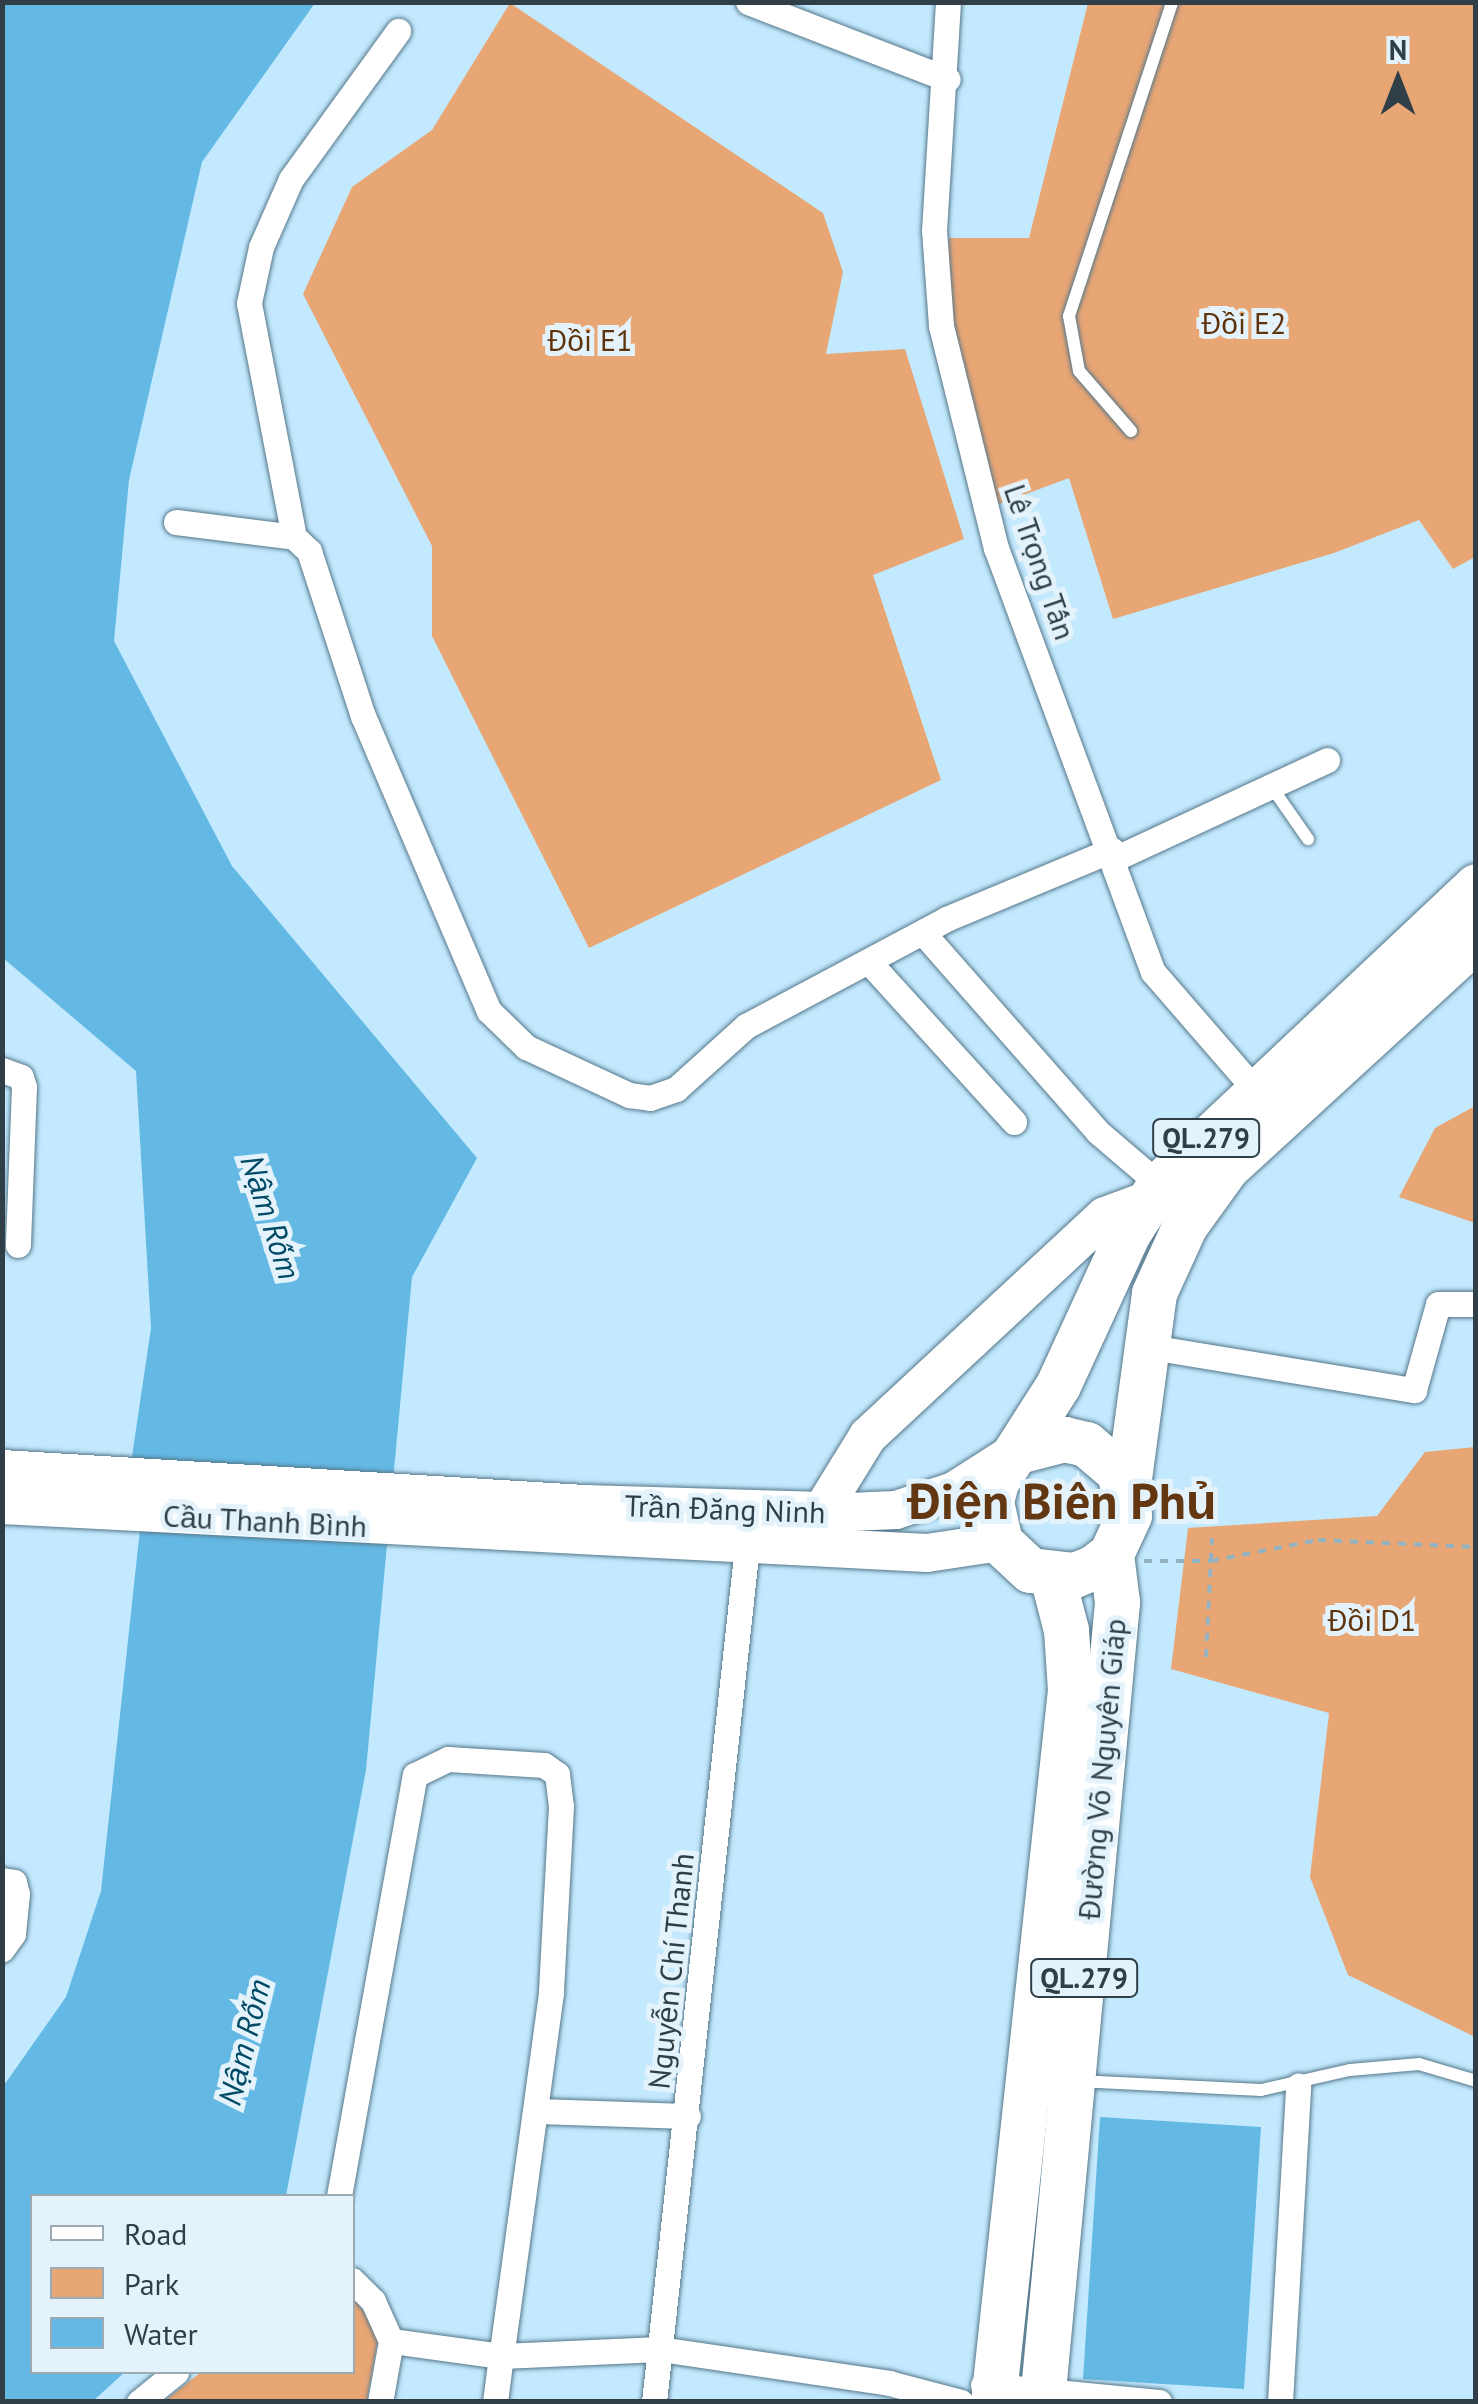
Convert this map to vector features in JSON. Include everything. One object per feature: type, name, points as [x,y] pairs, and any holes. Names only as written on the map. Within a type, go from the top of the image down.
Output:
[{"type":"highway","name":"QL.279","points":[[1128,1558],[1123,1536],[1127,1493],[1154,1293],[1194,1212],[1269,1104],[1476,886]]},
{"type":"highway","name":"QL.279","points":[[1000,1542],[991,1502],[1058,1385],[1096,1293],[1153,1192],[1476,939]]},
{"type":"highway","points":[[1018,1451],[1064,1439],[1086,1444],[1112,1464],[1127,1493]]},
{"type":"highway","points":[[1000,1542],[1030,1570],[1052,1576],[1074,1575],[1128,1558]]},
{"type":"highway","name":"Đường Võ Nguyên Giáp","points":[[1042,2395],[1076,2081],[1118,1602],[1128,1558]]},
{"type":"highway","name":"Đường Võ Nguyên Giáp","points":[[983,2395],[1070,1690],[1066,1630],[1052,1576]]},
{"type":"main road","points":[[821,1512],[868,1436],[1105,1216],[1153,1192]]},
{"type":"main road","name":"Trần Đăng Ninh","points":[[748,1529],[821,1512],[896,1510],[954,1490],[1018,1451]]},
{"type":"main road","points":[[2,1469],[114,1495]]},
{"type":"main road","points":[[2,1504],[114,1495]]},
{"type":"main road","name":"Cầu Thanh Bình","points":[[114,1495],[418,1512]]},
{"type":"main road","name":"Trần Đăng Ninh","points":[[418,1512],[748,1529],[927,1554],[1000,1542]]},
{"type":"street","points":[[748,2],[948,79]]},
{"type":"street","name":"Lê Trọng Tấn","points":[[948,2],[948,79],[934,230],[940,326],[996,548],[1154,972],[1269,1104]]},
{"type":"street","points":[[398,31],[292,179],[260,247],[250,303],[294,537],[318,573],[364,716],[470,973],[489,1011],[526,1048],[592,1080],[650,1098],[676,1089],[746,1026],[868,962],[924,934],[1328,760]]},
{"type":"street","points":[[176,522],[294,537]]},
{"type":"street","points":[[924,934],[1153,1192],[1194,1212]]},
{"type":"street","points":[[868,962],[1014,1122]]},
{"type":"street","points":[[2,1070],[22,1077],[24,1087],[18,1245]]},
{"type":"street","points":[[1144,1346],[1414,1390],[1438,1304],[1476,1304]]},
{"type":"street","name":"Nguyễn Chí Thanh","points":[[654,2402],[688,2116],[748,1529]]},
{"type":"street","points":[[340,2194],[415,1774],[435,1762],[532,1762],[557,1774],[552,1993],[495,2402]]},
{"type":"street","points":[[2,1880],[14,1882],[17,1894],[13,1934],[2,1949]]},
{"type":"street","points":[[1280,2402],[1298,2086]]},
{"type":"street","points":[[536,2110],[688,2116]]},
{"type":"street","points":[[355,2283],[372,2301],[391,2341],[380,2402]]},
{"type":"street","points":[[391,2341],[501,2356],[660,2350],[934,2392],[1159,2402]]},
{"type":"street","points":[[139,2402],[174,2374]]},
{"type":"street","points":[[934,2392],[983,2395]]},
{"type":"lane","points":[[1130,431],[1079,371],[1069,316],[1172,2]]},
{"type":"lane","points":[[1272,786],[1308,839]]},
{"type":"lane","points":[[1076,2081],[1130,2088],[1298,2086],[1350,2070],[1419,2064],[1476,2081]]},
{"type":"path","points":[[1206,1657],[1212,1538]]},
{"type":"path","points":[[1128,1558],[1211,1561],[1318,1540],[1476,1547]]},
{"type":"green space","name":"Đồi E1","points":[[510,3],[823,213],[843,272],[826,354],[905,349],[964,539],[873,575],[941,780],[589,948],[432,636],[432,546],[303,294],[352,187],[432,130]]},
{"type":"green space","name":"Đồi E2","points":[[1088,3],[1475,3],[1475,557],[1453,569],[1419,520],[1334,553],[1113,619],[1069,478],[986,509],[941,326],[949,238],[1029,238]]},
{"type":"green space","points":[[1475,1106],[1475,1223],[1399,1197],[1435,1128]]},
{"type":"green space","name":"Đồi D1","points":[[1476,1447],[1475,2037],[1348,1975],[1310,1877],[1329,1713],[1171,1669],[1188,1528],[1377,1516],[1425,1452]]},
{"type":"green space","points":[[355,2300],[379,2333],[367,2401],[163,2402],[198,2374],[355,2374]]},
{"type":"water","name":"Nậm Rốm","points":[[3,3],[315,3],[202,162],[129,480],[114,641],[232,866],[477,1158],[412,1277],[366,1770],[286,2194],[30,2194],[30,2374],[123,2374],[93,2401],[3,2401],[2,2088],[66,1997],[101,1891],[140,1529],[131,1463],[151,1328],[136,1071],[3,958]]},
{"type":"water","points":[[1100,2117],[1261,2127],[1244,2389],[1083,2379]]},
{"type":"district","name":"Điện Biên Phủ","points":[[1062,1501]]}]
